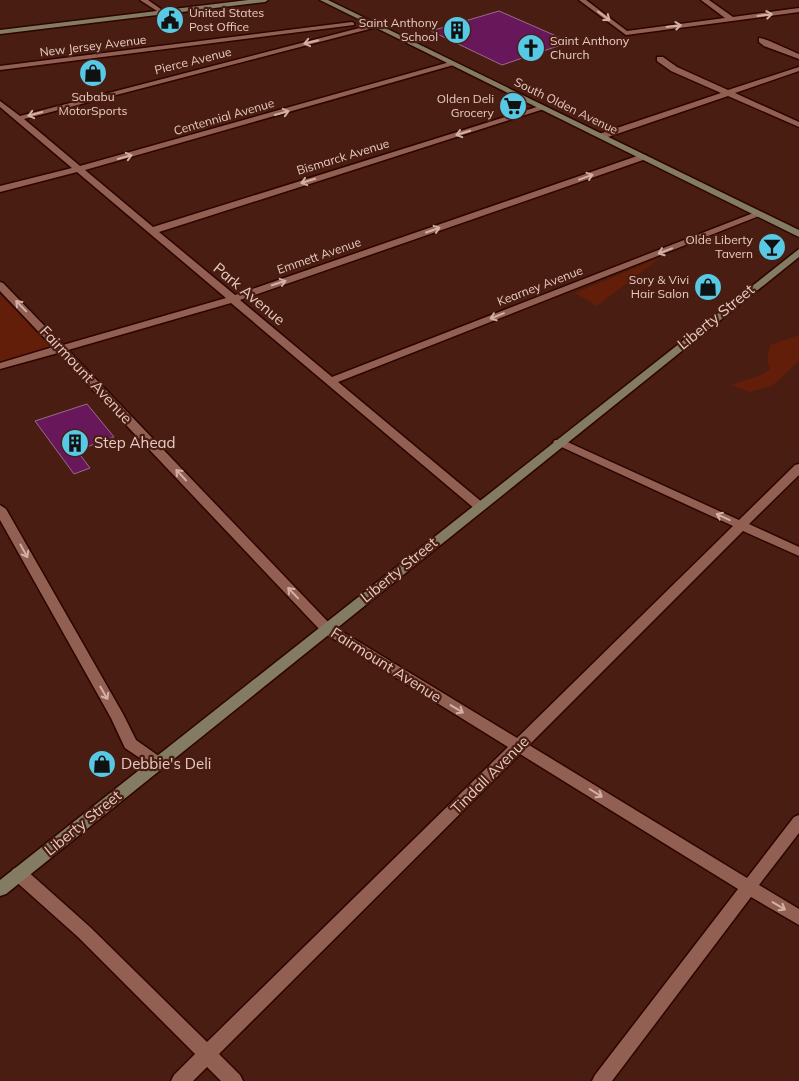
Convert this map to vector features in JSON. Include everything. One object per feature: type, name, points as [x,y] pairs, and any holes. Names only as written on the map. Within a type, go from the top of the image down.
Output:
[{"type":"main road","points":[[1,31],[265,0]]},
{"type":"main road","name":"South Olden Avenue","points":[[323,0],[799,234]]},
{"type":"main road","name":"Liberty Street","points":[[0,889],[799,252]]},
{"type":"street","points":[[143,0],[162,12]]},
{"type":"street","points":[[582,0],[626,33],[799,10]]},
{"type":"street","points":[[704,0],[732,19]]},
{"type":"street","name":"New Jersey Avenue","points":[[0,68],[328,28],[366,21]]},
{"type":"street","name":"Pierce Avenue","points":[[17,119],[375,26]]},
{"type":"street","points":[[328,28],[335,31],[332,37]]},
{"type":"street","points":[[762,40],[767,44],[799,57]]},
{"type":"street","points":[[660,59],[674,69],[799,125]]},
{"type":"street","name":"Centennial Avenue","points":[[0,189],[78,170],[453,64]]},
{"type":"street","points":[[602,136],[799,69]]},
{"type":"street","name":"Park Avenue","points":[[0,103],[479,506]]},
{"type":"street","name":"Bismarck Avenue","points":[[151,231],[543,108]]},
{"type":"street","name":"Emmett Avenue","points":[[0,366],[233,299],[643,157]]},
{"type":"street","name":"Kearney Avenue","points":[[330,381],[759,214]]},
{"type":"street","name":"Fairmount Avenue","points":[[0,285],[326,628],[799,918]]},
{"type":"street","points":[[559,442],[799,552]]},
{"type":"street","name":"Tindall Avenue","points":[[180,1081],[799,468]]},
{"type":"street","points":[[0,509],[118,718],[130,744],[158,763]]},
{"type":"street","points":[[602,1081],[799,821]]},
{"type":"street","points":[[19,874],[84,932],[234,1081]]},
{"type":"shaded area","points":[[661,257],[597,306],[575,293]]},
{"type":"shaded area","points":[[0,294],[50,347],[0,363]]},
{"type":"shaded area","points":[[799,335],[799,361],[772,386],[749,392],[731,385],[761,375],[770,369],[767,360],[770,345]]},
{"type":"building","points":[[499,11],[570,42],[502,65],[431,31]]},
{"type":"building","name":"Step Ahead","points":[[87,404],[114,437],[78,452],[90,468],[74,474],[35,421]]},
{"type":"place","name":"United States Post Office","points":[[170,20]]},
{"type":"place","name":"Saint Anthony School","points":[[457,30]]},
{"type":"place","name":"Saint Anthony Church","points":[[531,48]]},
{"type":"place","name":"Sababu MotorSports","points":[[93,73]]},
{"type":"place","name":"Olden Deli Grocery","points":[[513,106]]},
{"type":"place","name":"Olde Liberty Tavern","points":[[772,247]]},
{"type":"place","name":"Sory & Vivi Hair Salon","points":[[708,287]]},
{"type":"place","name":"Step Ahead","points":[[75,443]]},
{"type":"place","name":"Debbie's Deli","points":[[102,764]]}]
